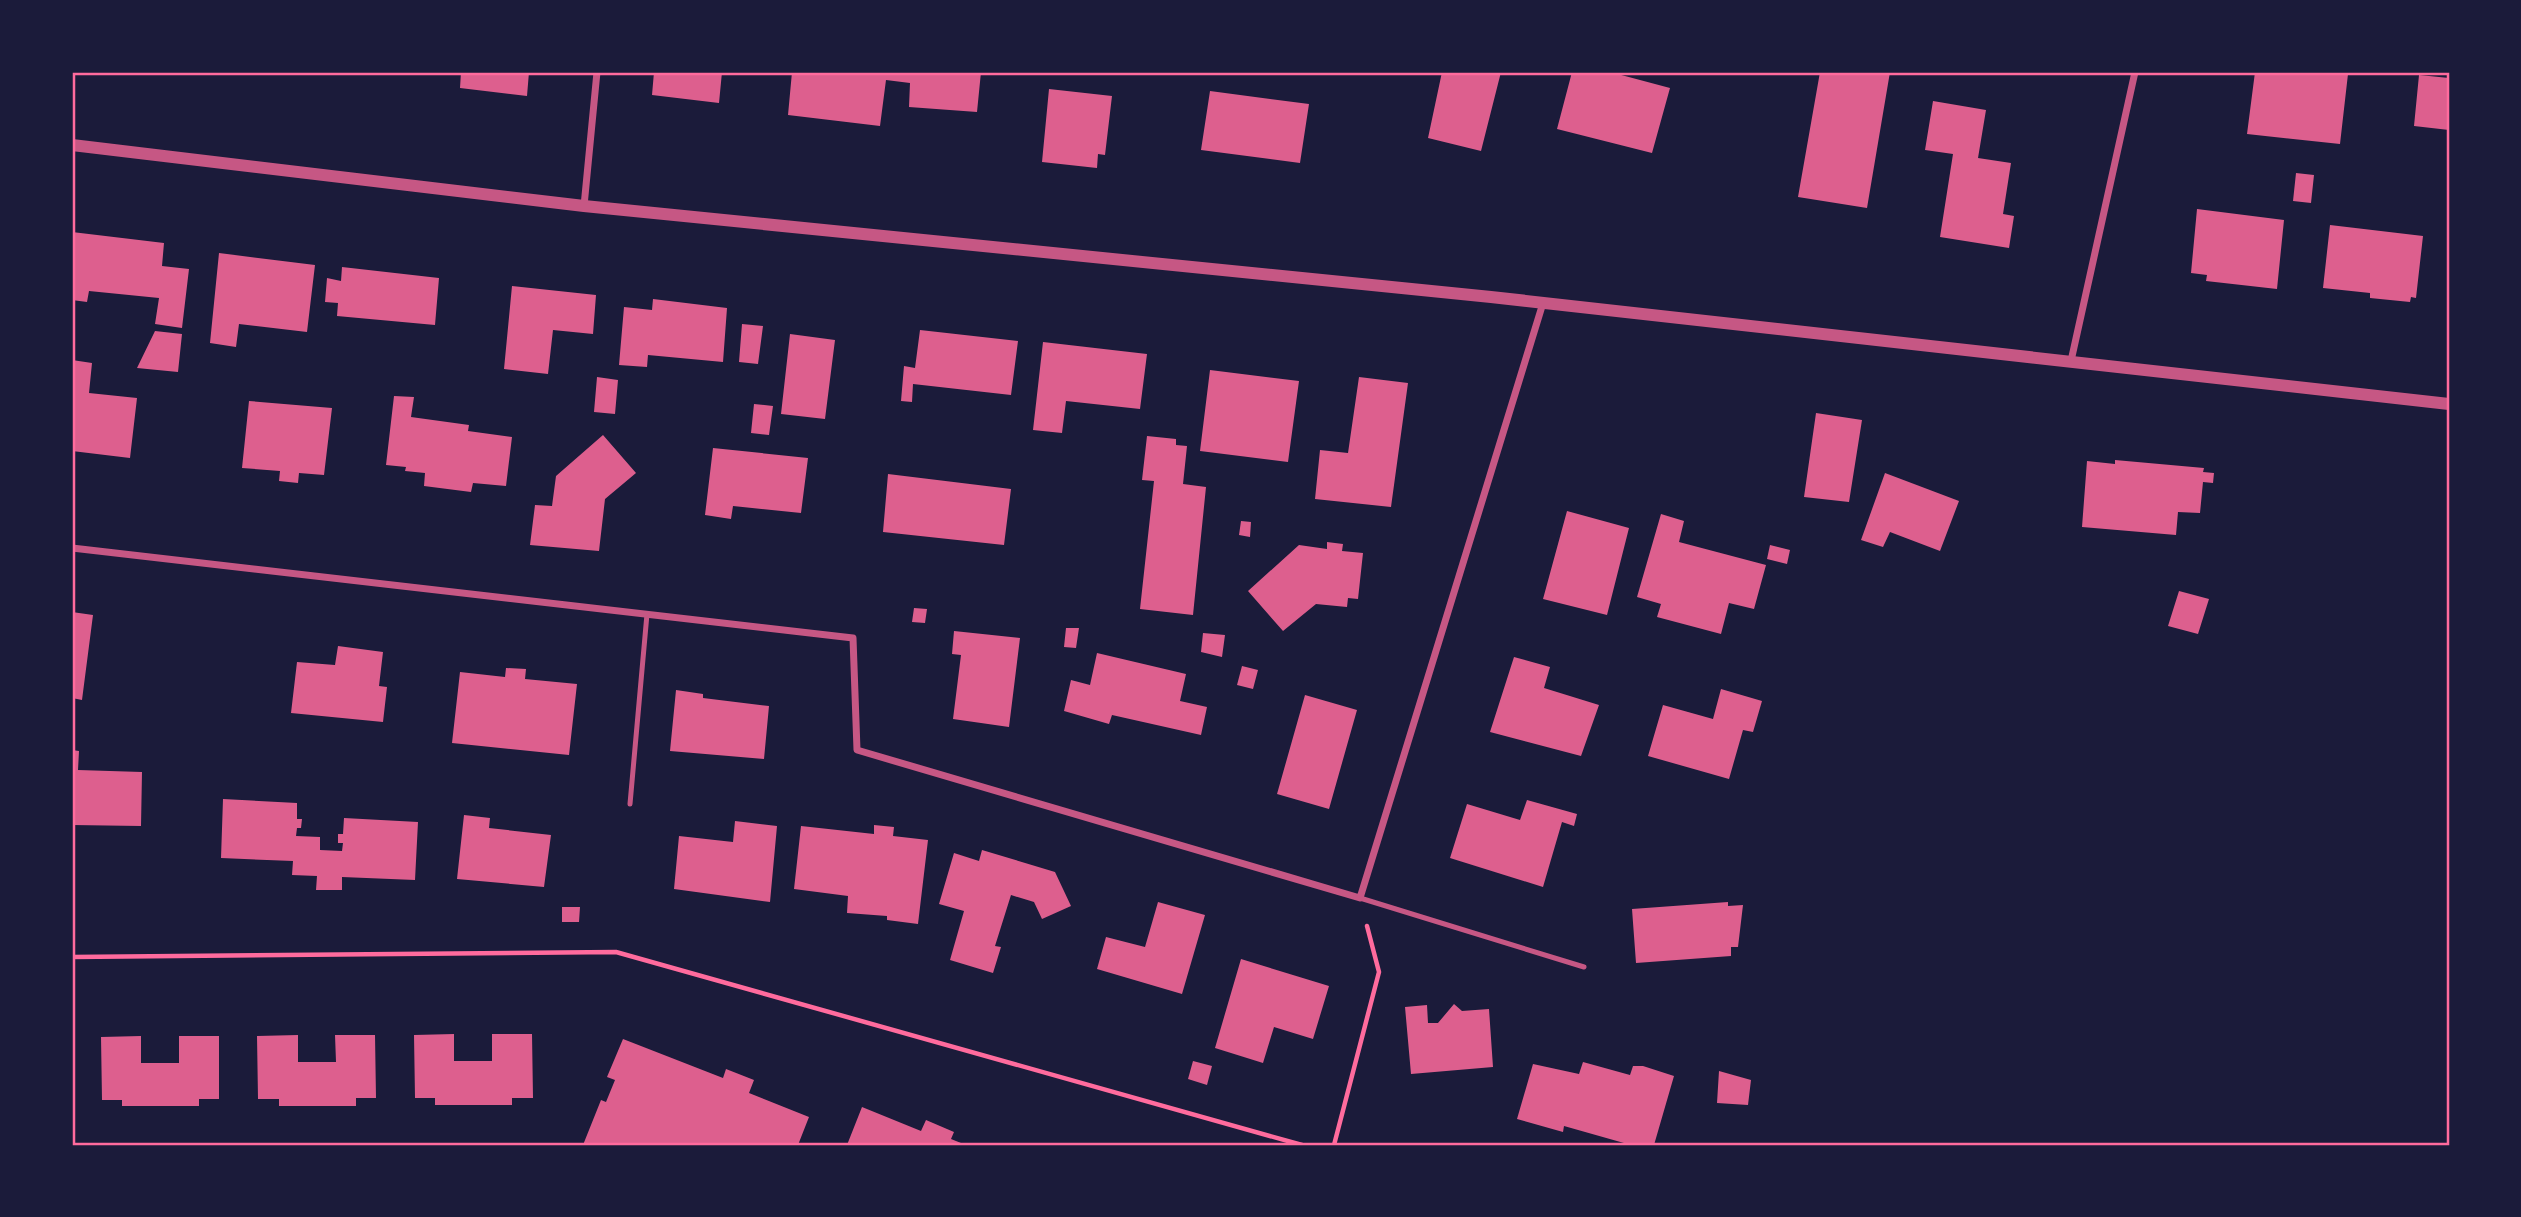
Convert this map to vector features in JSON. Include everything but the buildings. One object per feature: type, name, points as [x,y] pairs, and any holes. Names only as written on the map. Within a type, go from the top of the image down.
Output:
[{"type":"street","points":[[583,206],[597,72]]},
{"type":"street","points":[[2071,361],[2135,72]]},
{"type":"street","points":[[72,145],[583,206],[1544,303],[2449,404]]},
{"type":"street","points":[[72,548],[853,638],[857,750],[1360,898],[1544,303]]},
{"type":"lane","points":[[630,804],[647,614]]},
{"type":"lane","points":[[1360,898],[1584,967]]},
{"type":"path","points":[[1334,1145],[1379,972],[1360,898]]},
{"type":"path","points":[[72,957],[617,952],[1302,1145]]}]
